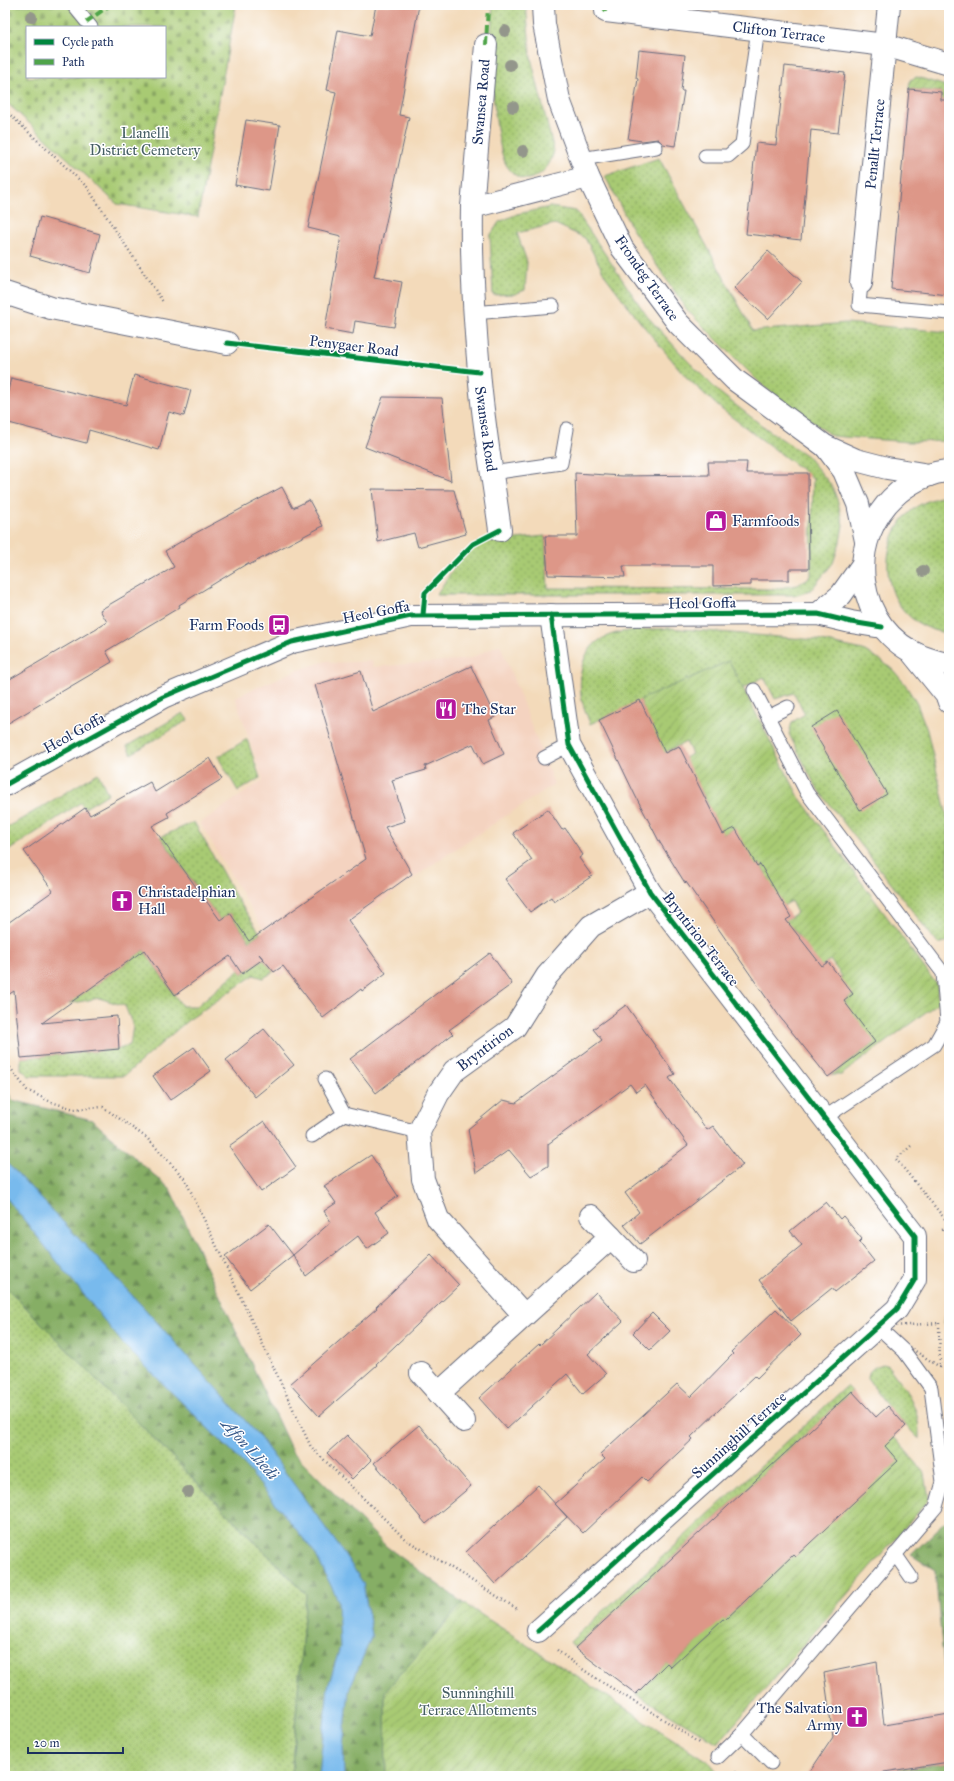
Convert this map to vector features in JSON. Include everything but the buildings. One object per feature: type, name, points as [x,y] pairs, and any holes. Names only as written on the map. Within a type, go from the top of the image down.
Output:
[{"type":"street","name":"Frondeg Terrace","points":[[543,5],[544,24],[559,100],[584,168],[622,248],[678,323],[735,380],[825,446],[856,460],[887,468],[939,473]]},
{"type":"street","name":"Penallt Terrace","points":[[862,283],[889,5]]},
{"type":"street","name":"Clifton Terrace","points":[[606,11],[682,12],[758,29],[885,45],[949,64]]},
{"type":"street","name":"Swansea Road","points":[[486,44],[472,207],[471,244],[474,313],[479,372],[500,530]]},
{"type":"street","points":[[472,207],[584,168]]},
{"type":"street","points":[[5,293],[51,308],[228,343]]},
{"type":"street","name":"Frondeg Terrace","points":[[825,446],[844,471],[858,504],[866,541]]},
{"type":"street","points":[[939,473],[908,485],[890,500],[875,519],[866,541],[863,564],[864,587],[871,608],[882,627],[896,641],[911,652],[940,664],[949,664]]},
{"type":"street","points":[[818,614],[841,595],[863,564]]},
{"type":"street","name":"Heol Goffa","points":[[5,785],[163,697],[292,642],[411,616],[818,614],[851,622],[882,627]]},
{"type":"street","name":"Bryntirion Terrace","points":[[552,615],[569,745],[650,892],[915,1236]]},
{"type":"street","points":[[911,652],[947,696],[949,702]]},
{"type":"street","name":"Bryntirion","points":[[419,1132],[438,1094],[454,1071],[515,1027],[547,976],[590,926],[650,892]]},
{"type":"street","points":[[419,1132],[423,1179],[438,1219],[524,1315]]},
{"type":"street","points":[[591,1216],[634,1261]]},
{"type":"street","name":"Sunninghill Terrace","points":[[538,1631],[897,1309],[915,1279],[915,1236]]},
{"type":"street","points":[[439,1393],[611,1237]]},
{"type":"street","points":[[421,1373],[464,1421]]},
{"type":"lane","points":[[73,5],[90,26]]},
{"type":"lane","points":[[705,156],[728,156],[742,144],[758,29]]},
{"type":"lane","points":[[584,168],[656,147]]},
{"type":"lane","points":[[862,283],[859,305],[949,313]]},
{"type":"lane","points":[[474,313],[553,306]]},
{"type":"lane","points":[[492,473],[561,463],[567,428]]},
{"type":"lane","points":[[754,690],[807,792],[944,973],[947,1022],[934,1045],[824,1118]]},
{"type":"lane","points":[[768,717],[788,707]]},
{"type":"lane","points":[[544,758],[569,745]]},
{"type":"lane","points":[[325,1079],[344,1114]]},
{"type":"lane","points":[[312,1136],[344,1114],[419,1132]]},
{"type":"lane","points":[[718,1757],[742,1734],[936,1506],[943,1482],[931,1388],[904,1351],[878,1327]]},
{"type":"lane","points":[[896,1554],[911,1577]]},
{"type":"lane","points":[[742,1734],[771,1763]]},
{"type":"path","points":[[5,110],[87,187],[184,334]]},
{"type":"path","points":[[5,1061],[26,1090],[51,1102],[74,1109],[103,1107],[147,1138],[185,1178],[311,1446],[405,1539],[519,1610],[558,1651],[607,1686],[680,1729],[718,1757],[740,1776]]},
{"type":"path","points":[[911,1146],[896,1159],[949,1224]]},
{"type":"shaded area","points":[[500,644],[554,784],[439,860],[279,977],[258,947],[269,939],[200,823],[263,780],[235,697],[290,673],[329,660],[331,663],[372,661],[373,667],[469,659]]},
{"type":"green space","name":"Llanelli District Cemetery","points":[[5,5],[236,5],[198,217],[117,204],[5,101]]},
{"type":"green space","points":[[493,5],[526,5],[531,58],[554,151],[551,160],[544,170],[537,176],[528,179],[521,178],[509,169],[503,157],[500,144],[494,108],[491,56]]},
{"type":"green space","points":[[917,77],[949,87],[949,100],[941,100],[941,92],[909,89],[910,80]]},
{"type":"green space","points":[[659,158],[753,331],[846,323],[949,332],[949,441],[909,442],[832,436],[764,387],[688,311],[632,229],[605,176]]},
{"type":"green space","points":[[550,207],[576,211],[647,316],[687,360],[720,393],[764,427],[807,456],[832,486],[838,502],[843,525],[840,542],[833,563],[811,590],[797,595],[436,595],[458,562],[478,543],[545,536],[548,588],[773,589],[798,585],[811,576],[813,478],[721,409],[687,378],[640,322],[606,277],[585,238],[555,224],[517,233],[527,262],[525,290],[515,294],[493,295],[490,236],[499,222],[517,214]]},
{"type":"green space","points":[[949,495],[949,634],[924,626],[910,617],[900,606],[893,593],[889,578],[888,563],[894,534],[902,521],[912,510],[921,504]]},
{"type":"green space","points":[[669,628],[817,640],[863,650],[879,659],[893,670],[905,684],[917,704],[927,730],[948,820],[949,941],[938,944],[816,787],[789,734],[792,722],[805,714],[794,693],[775,699],[764,677],[743,688],[729,661],[590,724],[582,702],[580,684],[583,664],[591,648],[606,636],[617,633]]},
{"type":"green space","points":[[729,661],[799,797],[937,985],[938,1003],[841,1075],[831,1075],[875,1042],[821,1019],[853,994],[808,1001],[842,976],[830,960],[796,985],[800,938],[792,927],[768,945],[761,935],[797,913],[791,901],[754,925],[733,898],[769,879],[760,864],[728,882],[735,828],[695,849],[679,821],[709,806],[701,790],[652,774],[692,754],[686,742],[662,754],[640,700]]},
{"type":"green space","points":[[183,713],[188,720],[131,754],[127,746]]},
{"type":"green space","points":[[247,739],[260,778],[238,791],[218,757]]},
{"type":"green space","points":[[98,773],[108,794],[85,808],[80,803],[5,853],[5,829]]},
{"type":"green space","points":[[194,822],[236,897],[260,933],[249,941],[230,913],[220,920],[162,839],[140,846]]},
{"type":"green space","points":[[144,950],[182,1006],[197,1006],[239,970],[242,974],[263,959],[274,972],[263,978],[254,975],[187,1021],[124,1076],[29,1076],[21,1069],[21,1058],[119,1049],[130,1045],[133,1026],[125,1006],[99,998],[68,1004]]},
{"type":"green space","points":[[5,1086],[12,1100],[92,1120],[170,1189],[292,1451],[387,1547],[463,1603],[385,1692],[386,1776],[291,1776],[306,1594],[5,1286]]},
{"type":"green space","points":[[5,1286],[306,1594],[291,1776],[5,1776]]},
{"type":"green space","points":[[949,1294],[949,1326],[944,1324]]},
{"type":"green space","points":[[883,1364],[888,1366],[901,1384],[915,1408],[919,1427],[919,1439],[888,1407],[868,1379],[869,1373],[872,1369]]},
{"type":"green space","points":[[847,1386],[852,1391],[575,1648],[570,1642]]},
{"type":"green space","points":[[867,1426],[894,1437],[925,1473],[929,1500],[718,1743],[636,1694],[656,1675],[634,1648],[644,1639],[671,1667],[707,1633],[692,1586],[725,1620],[749,1597],[744,1538],[897,1461]]},
{"type":"green space","points":[[949,1518],[949,1721],[935,1570],[911,1555]]},
{"type":"green space","name":"Sunninghill Terrace Allotments","points":[[463,1603],[710,1763],[721,1776],[386,1776],[385,1692]]},
{"type":"green space","points":[[949,1762],[949,1776],[881,1776],[884,1772]]},
{"type":"water","name":"Afon Lliedi","points":[[5,1162],[144,1308],[258,1435],[343,1552],[363,1583],[372,1635],[349,1690],[343,1746],[344,1776],[319,1776],[328,1687],[340,1647],[338,1600],[315,1553],[243,1463],[124,1345],[5,1196]]},
{"type":"marked path","points":[[86,22],[110,5]]},
{"type":"marked path","points":[[486,45],[488,5]]},
{"type":"marked path","points":[[602,5],[606,11]]},
{"type":"cycle path","name":"Penygaer Road","points":[[227,343],[479,372]]},
{"type":"cycle path","points":[[423,615],[425,593],[473,544],[500,530]]},
{"type":"cycle path","points":[[5,785],[163,697],[292,642],[411,616],[818,614],[851,622],[882,627]]},
{"type":"cycle path","points":[[538,1631],[897,1309],[915,1279],[915,1236],[650,892],[569,745],[551,615]]},
{"type":"place","name":"Farmfoods","points":[[716,521]]},
{"type":"place","name":"Farm Foods","points":[[279,625]]},
{"type":"place","name":"The Star","points":[[446,709]]},
{"type":"place","name":"Christadelphian Hall","points":[[122,901]]},
{"type":"place","name":"The Salvation Army","points":[[857,1717]]}]
